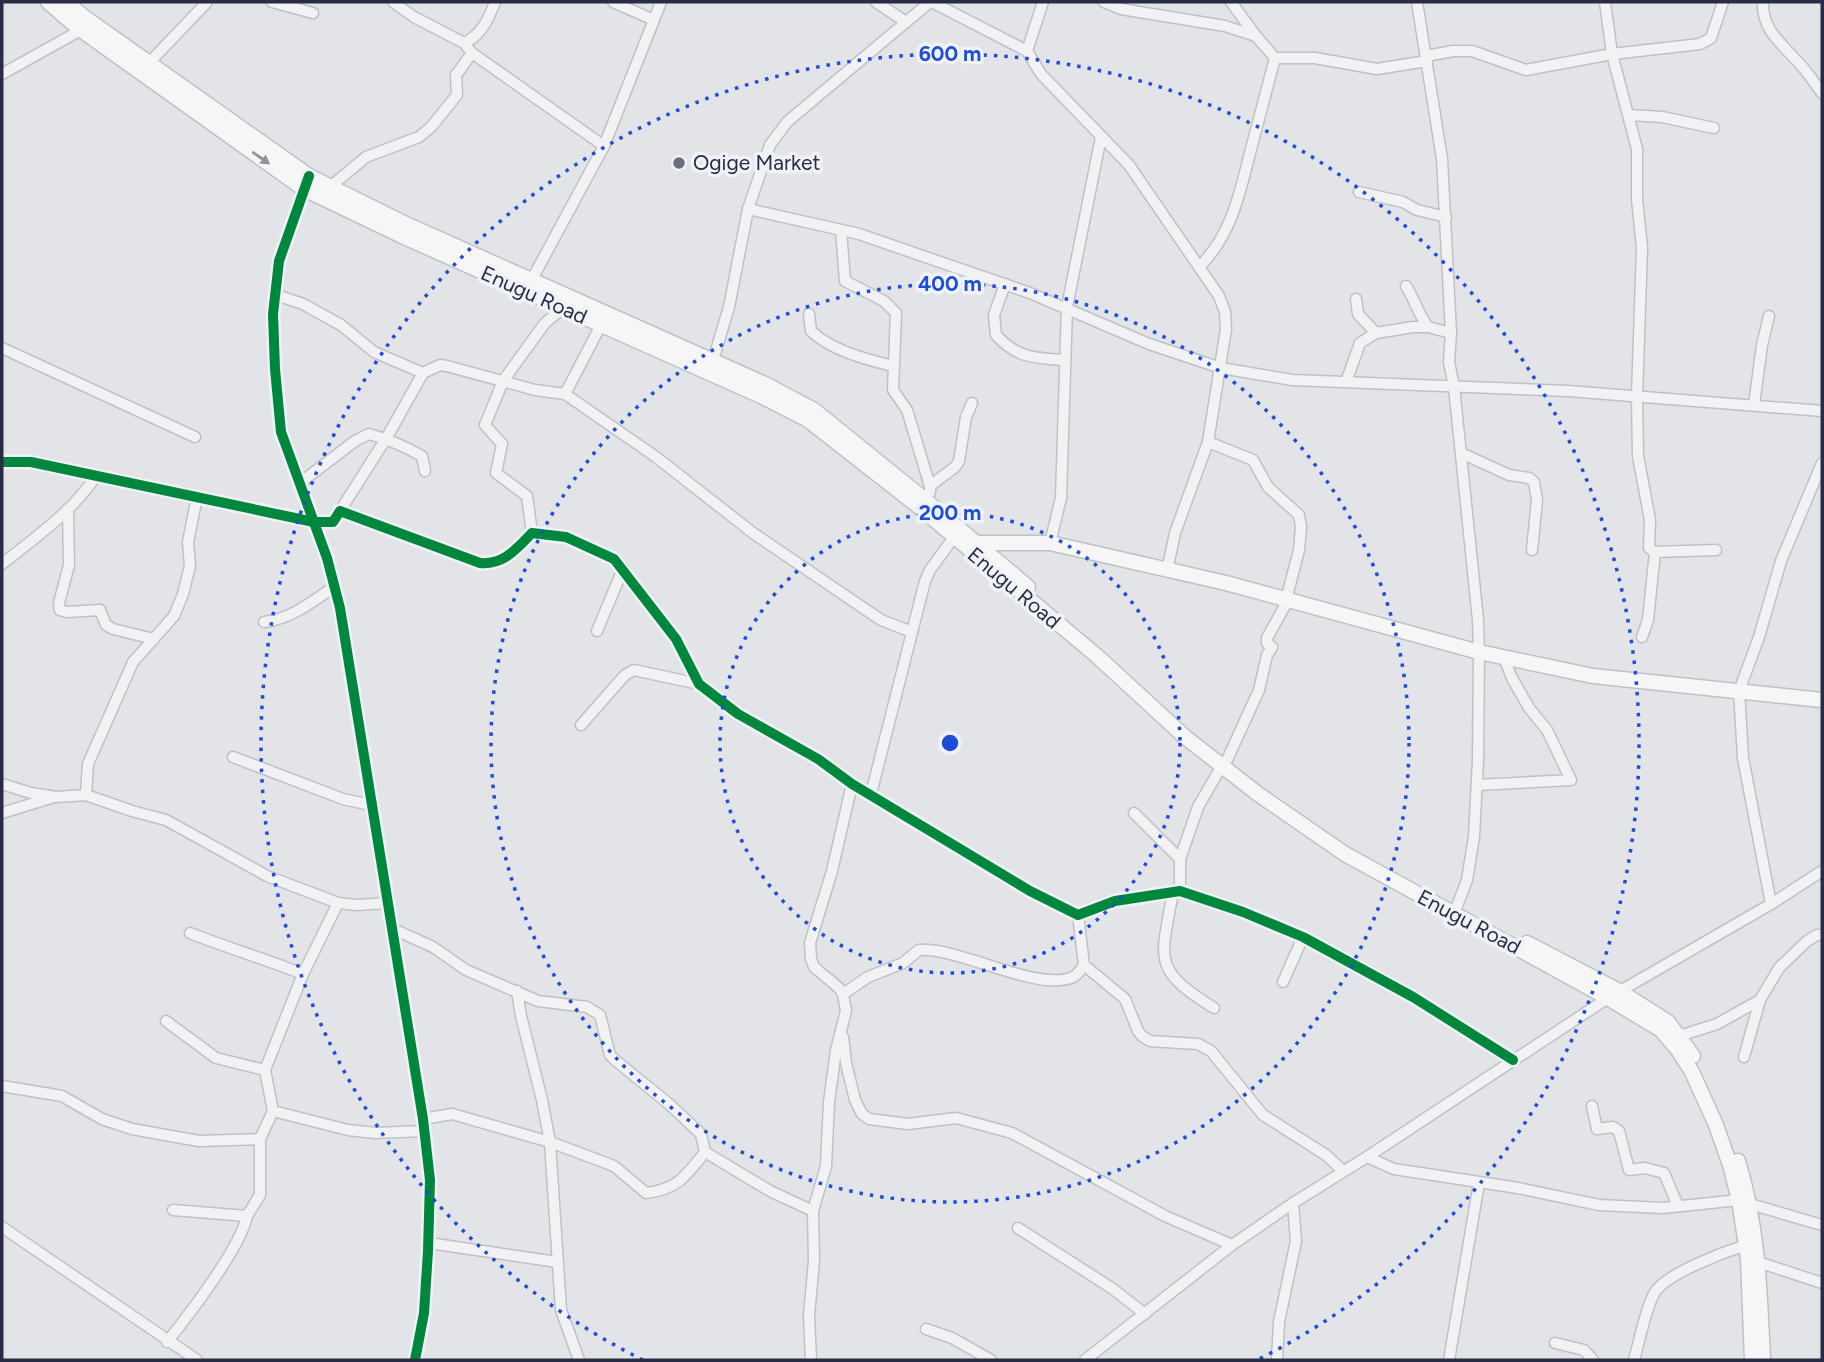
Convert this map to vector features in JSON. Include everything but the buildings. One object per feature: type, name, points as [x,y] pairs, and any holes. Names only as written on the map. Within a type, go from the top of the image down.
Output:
[{"type":"main road","name":"Enugu Road","points":[[48,2],[81,30],[307,183],[402,236],[601,325],[711,367],[808,420],[964,542],[1224,763],[1345,854],[1613,995],[1661,1030],[1692,1072],[1716,1125],[1745,1202],[1752,1360]]},
{"type":"main road","points":[[66,2],[307,183],[330,187],[711,367],[814,410],[927,492],[964,542],[1049,543],[1287,600],[1479,652],[1593,676],[1822,700]]},
{"type":"main road","points":[[1224,763],[1395,874],[1457,906],[1613,995],[1668,1022],[1701,1068],[1725,1121],[1758,1262],[1763,1360]]},
{"type":"street","points":[[149,63],[208,2]]},
{"type":"street","points":[[272,2],[313,13]]},
{"type":"street","points":[[393,2],[414,17],[464,43],[472,53],[604,146]]},
{"type":"street","points":[[464,43],[473,39],[482,29],[495,2]]},
{"type":"street","points":[[613,2],[654,20]]},
{"type":"street","points":[[531,281],[604,146],[660,2]]},
{"type":"street","points":[[876,2],[906,22]]},
{"type":"street","points":[[711,367],[729,307],[748,209],[771,145],[787,122],[931,2],[1027,51],[1041,74],[1129,165],[1219,296],[1225,312],[1226,329],[1208,442],[1175,533],[1167,570]]},
{"type":"street","points":[[1027,51],[1042,2]]},
{"type":"street","points":[[1104,2],[1121,9],[1225,26],[1256,36]]},
{"type":"street","points":[[1231,2],[1275,58],[1315,58],[1377,69],[1453,51],[1472,51],[1526,70],[1612,54],[1700,44],[1711,38],[1723,2]]},
{"type":"street","points":[[1417,2],[1443,159],[1451,333],[1449,362],[1454,387],[1478,620],[1477,785],[1473,848],[1467,880],[1457,906]]},
{"type":"street","points":[[1605,2],[1612,54],[1637,149],[1637,198],[1642,248],[1637,396],[1638,456],[1650,520],[1649,548],[1655,552],[1716,550]]},
{"type":"street","points":[[1763,2],[1763,12],[1778,43],[1795,58],[1822,93]]},
{"type":"street","points":[[2,74],[81,30]]},
{"type":"street","points":[[330,187],[366,157],[419,136],[431,127],[457,95],[456,75],[472,53]]},
{"type":"street","points":[[1199,267],[1212,255],[1224,237],[1236,208],[1275,58]]},
{"type":"street","points":[[1629,115],[1662,117],[1714,128]]},
{"type":"street","points":[[1049,543],[1061,498],[1067,307],[1101,137]]},
{"type":"street","points":[[307,183],[279,261],[274,314],[275,369],[281,432],[314,522],[340,608],[423,1119],[430,1180],[429,1243],[424,1313],[415,1360]]},
{"type":"street","points":[[1359,192],[1403,202],[1417,210],[1446,217]]},
{"type":"street","points":[[748,209],[859,234],[1067,307],[1149,344],[1221,368],[1292,380],[1637,396],[1822,411]]},
{"type":"street","points":[[841,230],[845,281],[884,301],[896,313],[893,390],[907,410],[927,492],[959,461],[966,417],[972,403]]},
{"type":"street","points":[[1005,285],[994,315],[996,335],[1016,353],[1064,360]]},
{"type":"street","points":[[1406,286],[1413,297],[1418,315],[1428,327]]},
{"type":"street","points":[[276,295],[303,304],[341,325],[374,352],[423,373]]},
{"type":"street","points":[[1356,299],[1358,314],[1376,333]]},
{"type":"street","points":[[532,533],[527,496],[496,473],[502,444],[485,425],[503,381],[545,323],[563,308]]},
{"type":"street","points":[[808,314],[814,334],[859,357],[893,366]]},
{"type":"street","points":[[1412,327],[1418,315]]},
{"type":"street","points":[[1754,405],[1769,316]]},
{"type":"street","points":[[565,394],[601,325]]},
{"type":"street","points":[[1346,382],[1360,343],[1376,333],[1428,327],[1451,333]]},
{"type":"street","points":[[2,348],[195,437]]},
{"type":"street","points":[[2,463],[31,462],[314,522],[333,522],[387,438],[423,373],[440,365],[447,366],[535,390],[565,394],[656,457],[774,548],[881,620],[912,632]]},
{"type":"street","points":[[300,484],[369,434],[380,439],[387,438],[422,456],[425,471]]},
{"type":"street","points":[[1208,442],[1253,460],[1268,487],[1299,515],[1301,527],[1299,550],[1287,600],[1268,639],[1267,643],[1272,647],[1267,655],[1259,690],[1224,763],[1198,807],[1180,859],[1177,892],[1163,947],[1165,963],[1174,979],[1183,989],[1214,1008]]},
{"type":"street","points":[[1461,453],[1508,475],[1529,478],[1534,482],[1537,500],[1532,550]]},
{"type":"street","points":[[1771,904],[1743,758],[1739,691],[1759,637],[1781,561],[1822,463]]},
{"type":"street","points":[[2,564],[68,509],[87,490],[96,476]]},
{"type":"street","points":[[86,795],[88,764],[133,662],[174,616],[183,594],[190,566],[188,542],[197,496]]},
{"type":"street","points":[[68,509],[69,565],[59,603],[60,610],[100,610],[106,625],[113,629],[154,639]]},
{"type":"street","points":[[340,511],[480,563],[490,564],[507,558],[532,533]]},
{"type":"street","points":[[532,533],[566,537],[614,559],[676,639],[699,684],[738,714],[818,759],[852,784],[1030,891],[1078,915],[1115,901],[1177,892],[1243,912],[1303,937],[1413,997],[1513,1060]]},
{"type":"street","points":[[871,794],[925,581],[930,570],[964,542]]},
{"type":"street","points":[[1642,637],[1650,608],[1655,552]]},
{"type":"street","points":[[597,631],[623,569]]},
{"type":"street","points":[[264,622],[279,621],[295,613],[335,586]]},
{"type":"street","points":[[1477,785],[1571,780],[1547,730],[1528,708],[1504,658]]},
{"type":"street","points":[[581,725],[630,671],[699,684]]},
{"type":"street","points":[[233,757],[343,799],[371,805]]},
{"type":"street","points":[[2,784],[57,797]]},
{"type":"street","points":[[811,1360],[809,1315],[814,1261],[813,1211],[826,1166],[832,1080],[841,1060],[846,1011],[843,994],[814,967],[810,943],[832,871],[852,784]]},
{"type":"street","points":[[2,813],[57,797],[86,795],[166,820],[267,876],[338,903],[387,903]]},
{"type":"street","points":[[1134,813],[1180,859]]},
{"type":"street","points":[[1084,1360],[1232,1245],[1293,1203],[1613,995],[1771,904],[1822,871]]},
{"type":"street","points":[[167,1342],[214,1278],[245,1227],[247,1216],[260,1195],[260,1139],[273,1111],[265,1070],[303,974],[338,903]]},
{"type":"street","points":[[1078,915],[1084,965],[1125,999],[1138,1031],[1143,1036],[1150,1041],[1198,1044],[1211,1051],[1263,1115],[1326,1155],[1343,1171]]},
{"type":"street","points":[[391,928],[433,947],[466,970],[547,1004],[587,1007],[596,1011],[600,1015],[610,1055],[701,1134],[705,1152],[769,1191],[813,1211]]},
{"type":"street","points":[[190,933],[303,974]]},
{"type":"street","points":[[1744,1057],[1760,1000],[1779,968],[1807,941],[1822,935]]},
{"type":"street","points":[[1283,982],[1303,937]]},
{"type":"street","points":[[843,994],[868,977],[903,963],[919,950],[941,951],[1009,972],[1050,980],[1072,977],[1084,965]]},
{"type":"street","points":[[517,991],[551,1142],[561,1310],[579,1360]]},
{"type":"street","points":[[1679,1035],[1717,1024],[1760,1000]]},
{"type":"street","points":[[166,1021],[216,1058],[265,1070]]},
{"type":"street","points":[[841,1060],[862,1114],[869,1119],[908,1124],[956,1118],[1013,1133],[1164,1216],[1232,1245]]},
{"type":"street","points":[[832,1080],[839,1076],[849,1080]]},
{"type":"street","points":[[2,1086],[62,1096],[102,1119],[132,1129],[199,1141],[260,1139]]},
{"type":"street","points":[[1592,1106],[1597,1129],[1613,1127],[1619,1131],[1629,1170],[1645,1168],[1664,1173],[1678,1206]]},
{"type":"street","points":[[273,1111],[348,1130],[375,1133],[424,1131]]},
{"type":"street","points":[[423,1119],[452,1114],[551,1142],[614,1166],[646,1193],[664,1191],[676,1185],[705,1152]]},
{"type":"street","points":[[1367,1157],[1394,1168],[1518,1188],[1599,1205],[1678,1206],[1745,1202],[1822,1225]]},
{"type":"street","points":[[1449,1360],[1479,1183]]},
{"type":"street","points":[[1277,1360],[1279,1322],[1296,1241],[1293,1203]]},
{"type":"street","points":[[173,1210],[247,1216]]},
{"type":"street","points":[[2,1227],[197,1360]]},
{"type":"street","points":[[1018,1228],[1113,1289],[1145,1314]]},
{"type":"street","points":[[429,1243],[557,1262]]},
{"type":"street","points":[[1634,1360],[1655,1292],[1667,1281],[1717,1254],[1746,1245]]},
{"type":"street","points":[[1758,1262],[1822,1283]]},
{"type":"street","points":[[926,1329],[952,1338],[991,1360]]},
{"type":"street","points":[[1555,1343],[1584,1350],[1592,1360]]},
{"type":"cycle path","points":[[309,176],[279,261],[273,314],[275,369],[281,432],[327,558],[340,608],[423,1119],[430,1180],[428,1251],[424,1313],[415,1360]]},
{"type":"cycle path","points":[[2,462],[31,462],[314,522],[333,522],[340,511],[480,563],[503,559],[532,533],[566,537],[614,559],[676,639],[699,684],[738,714],[818,759],[852,784],[1030,891],[1078,915],[1115,901],[1180,891],[1243,912],[1303,937],[1413,997],[1513,1060]]},
{"type":"place","name":"Ogige Market","points":[[679,163]]}]
